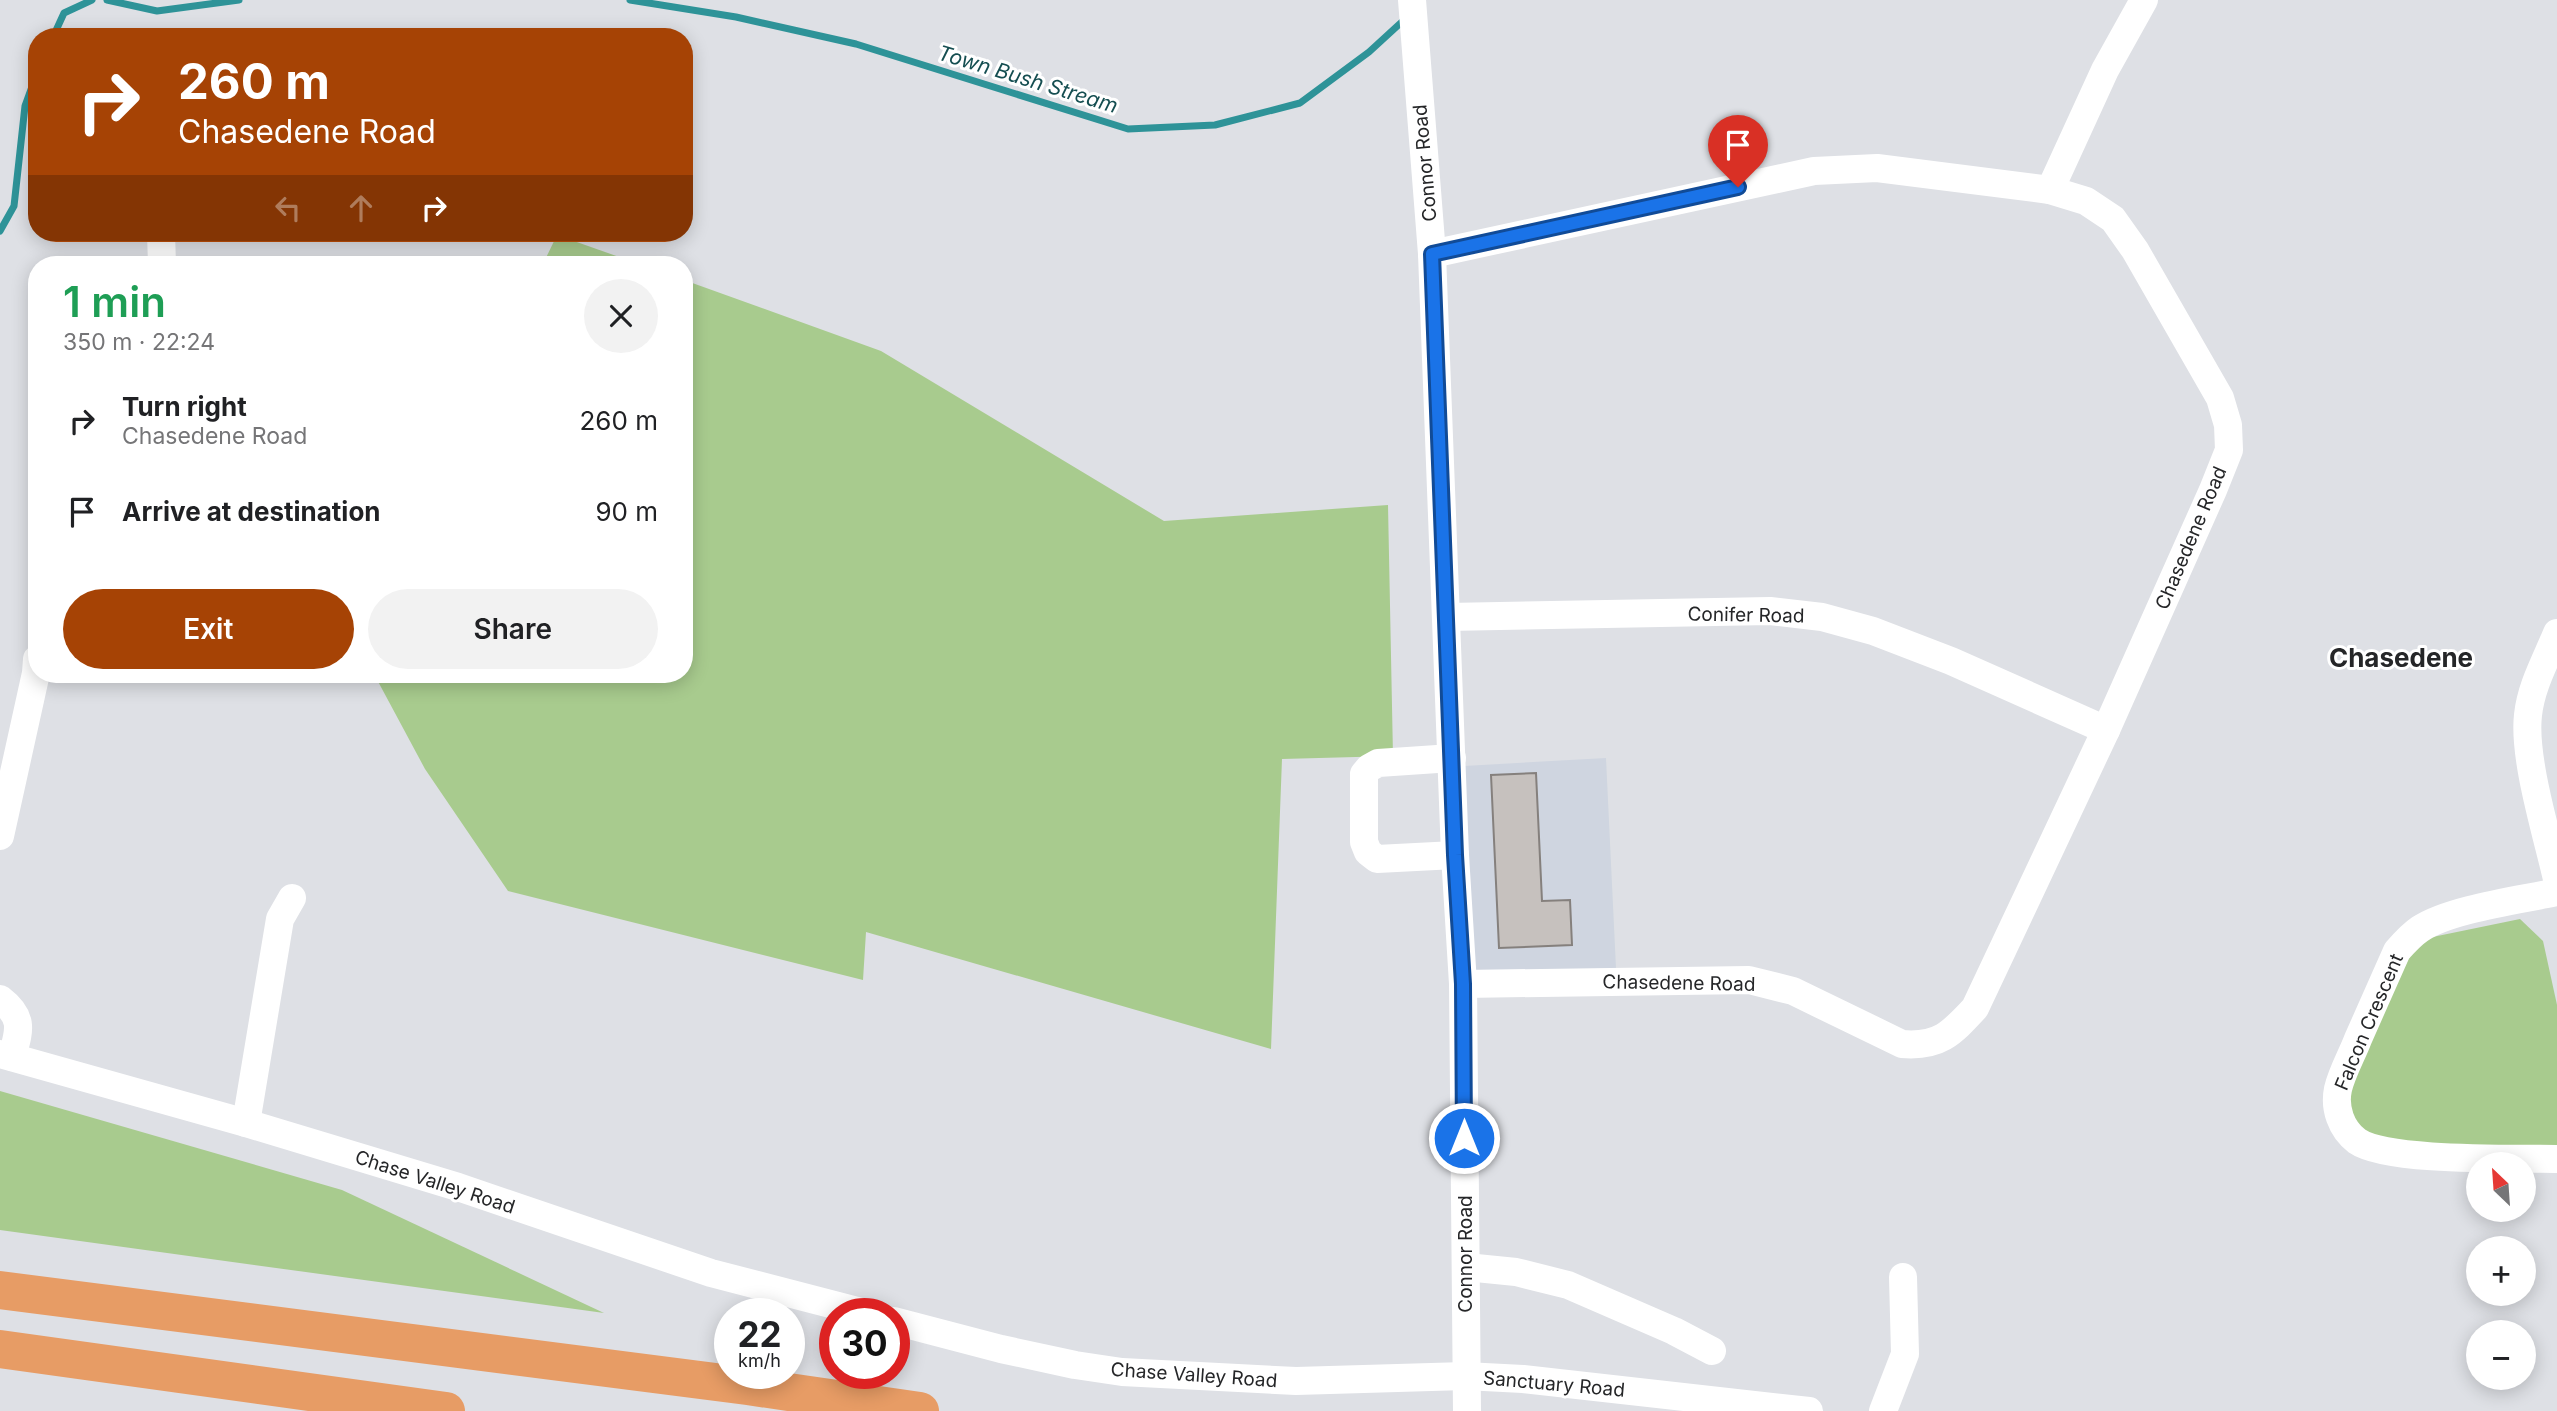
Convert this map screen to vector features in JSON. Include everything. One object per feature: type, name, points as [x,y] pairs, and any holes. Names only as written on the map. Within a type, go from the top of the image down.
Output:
[{"type":"highway","points":[[0,1290],[747,1386],[920,1411]]},
{"type":"highway","points":[[0,1349],[446,1411]]},
{"type":"street","name":"Connor Road","points":[[1412,0],[1432,254],[1455,855],[1463,984],[1465,1376]]},
{"type":"street","points":[[2050,190],[2105,70],[2144,0]]},
{"type":"street","name":"Chasedene Road","points":[[1432,254],[1814,171],[1877,168],[2050,190],[2086,201],[2113,219],[2135,250],[2220,398],[2228,425],[2229,450],[2106,730],[1975,1008],[1954,1031],[1936,1042],[1902,1044],[1793,991],[1749,980],[1463,984]]},
{"type":"street","name":"Conifer Road","points":[[1447,617],[1770,611],[1822,617],[1873,631],[1951,661],[2106,730]]},
{"type":"street","points":[[2557,634],[2532,691],[2527,736],[2530,761],[2557,880]]},
{"type":"street","points":[[0,836],[34,683]]},
{"type":"street","points":[[1452,758],[1378,763],[1369,768],[1364,774],[1364,842],[1367,852],[1377,859],[1455,855]]},
{"type":"street","name":"Falcon Crescent","points":[[2557,892],[2445,916],[2421,928],[2407,939],[2397,951],[2353,1052],[2338,1088],[2337,1103],[2339,1116],[2347,1131],[2358,1142],[2379,1150],[2409,1155],[2557,1159]]},
{"type":"street","points":[[246,1123],[280,919],[292,898]]},
{"type":"street","points":[[0,999],[16,1016],[20,1028],[6,1056]]},
{"type":"street","name":"Chase Valley Road","points":[[6,1056],[246,1123],[458,1187],[711,1273],[819,1301]]},
{"type":"street","points":[[1466,1267],[1516,1272],[1568,1285],[1674,1331],[1712,1351]]},
{"type":"street","points":[[1883,1411],[1905,1354],[1903,1277]]},
{"type":"street","name":"Chase Valley Road","points":[[910,1325],[1075,1366],[1122,1372],[1296,1381],[1465,1376]]},
{"type":"street","points":[[1465,1376],[1467,1411]]},
{"type":"street","name":"Sanctuary Road","points":[[1465,1376],[1523,1379],[1809,1411]]},
{"type":"shaded area","points":[[1606,758],[1616,968],[1474,975],[1464,766]]},
{"type":"green space","points":[[554,242],[577,242],[616,256],[547,256]]},
{"type":"green space","points":[[693,283],[881,351],[1164,521],[1388,505],[1393,756],[1282,759],[1271,1049],[866,932],[863,980],[508,891],[425,769],[379,683],[693,683]]},
{"type":"green space","points":[[2520,919],[2543,941],[2557,1005],[2557,1151],[2361,1140],[2342,1091],[2418,940]]},
{"type":"green space","points":[[0,1091],[342,1190],[604,1313],[0,1230]]},
{"type":"building","points":[[1536,773],[1542,901],[1570,900],[1572,945],[1499,948],[1491,775]]},
{"type":"waterway","name":"Town Bush Stream","points":[[57,28],[64,13],[92,0]]},
{"type":"waterway","name":"Town Bush Stream","points":[[107,0],[157,11],[239,0]]},
{"type":"waterway","name":"Town Bush Stream","points":[[630,0],[736,17],[856,44],[1128,129],[1215,125],[1300,103],[1369,52],[1405,19]]},
{"type":"waterway","name":"Town Bush Stream","points":[[0,231],[14,206],[28,98]]},
{"type":"district","name":"Chasedene","points":[[2401,657]]},
{"type":"route","points":[[1464,1138],[1463,984],[1455,855],[1432,254],[1738,187]]}]
